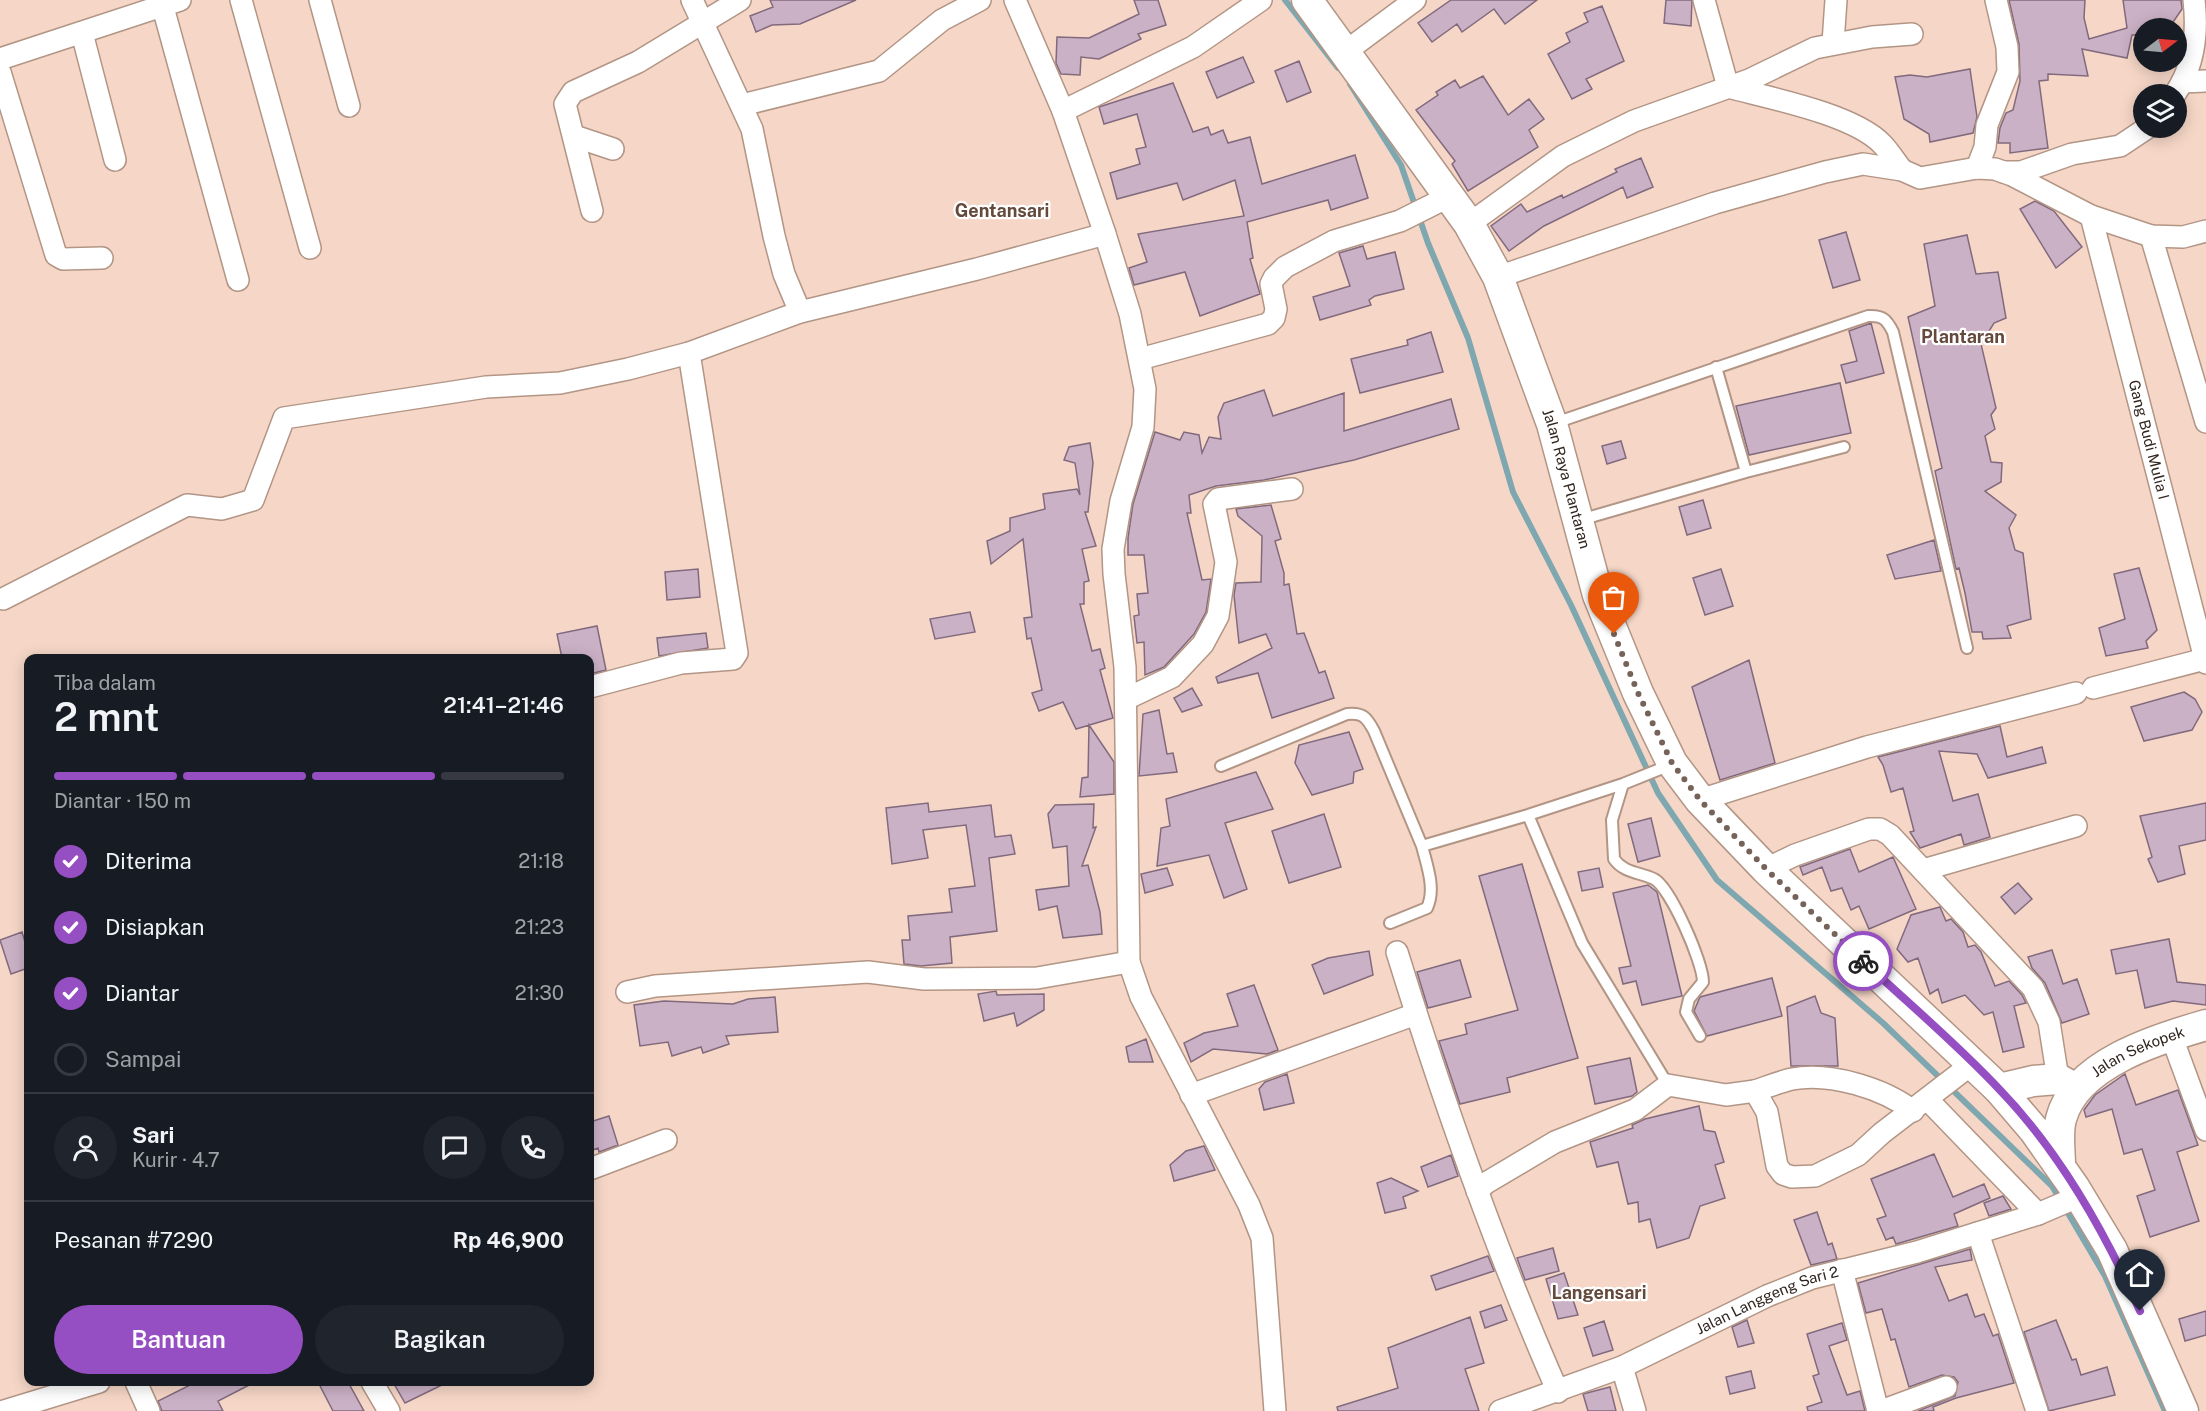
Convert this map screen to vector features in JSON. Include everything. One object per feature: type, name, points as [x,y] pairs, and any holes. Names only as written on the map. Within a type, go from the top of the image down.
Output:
[{"type":"main road","name":"Jalan Raya Plantaran","points":[[1307,0],[1345,52],[1436,205],[1468,224],[1498,277],[1552,424],[1598,595],[1638,693],[1664,767],[1700,800],[1766,869],[1999,1089],[2060,1166],[2072,1200],[2112,1250],[2183,1411]]},
{"type":"main road","name":"Jalan Sekopek","points":[[2067,1084],[2105,1064],[2171,1035],[2206,1025]]},
{"type":"main road","points":[[1999,1089],[2033,1081],[2067,1084],[2060,1121],[2060,1166]]},
{"type":"street","points":[[242,0],[310,248]]},
{"type":"street","points":[[320,0],[349,106]]},
{"type":"street","points":[[692,0],[742,105],[758,151],[784,274],[800,312]]},
{"type":"street","points":[[592,211],[565,104],[573,92],[638,62],[740,0]]},
{"type":"street","points":[[742,105],[879,71],[942,20],[980,0]]},
{"type":"street","points":[[1015,0],[1063,111],[1105,234],[1140,359],[1145,389],[1143,427],[1114,532],[1114,574],[1125,666],[1129,962],[1141,997],[1256,1219],[1262,1238],[1275,1411]]},
{"type":"street","points":[[1345,52],[1415,0]]},
{"type":"street","points":[[1704,0],[1728,87]]},
{"type":"street","points":[[1833,43],[1836,0]]},
{"type":"street","points":[[1977,168],[1985,147],[1987,125],[2008,72],[2006,41],[1996,0]]},
{"type":"street","points":[[0,59],[168,2],[238,280]]},
{"type":"street","points":[[1063,111],[1193,47],[1258,2]]},
{"type":"street","points":[[2181,84],[2195,46],[2198,4]]},
{"type":"street","points":[[82,33],[115,160]]},
{"type":"street","points":[[1468,224],[1575,149],[1644,117],[1763,74],[1797,55],[1833,43],[1912,34]]},
{"type":"street","points":[[0,72],[53,250],[63,259],[102,258]]},
{"type":"street","points":[[2187,86],[2206,81]]},
{"type":"street","points":[[1728,87],[1796,105],[1867,132],[1881,143],[1902,170]]},
{"type":"street","points":[[574,136],[613,149]]},
{"type":"street","points":[[1498,277],[1715,203],[1825,172],[1863,164],[1902,170],[1920,178],[1977,168],[2021,172],[2072,154],[2120,147],[2133,138]]},
{"type":"street","points":[[2004,172],[2091,216],[2151,236],[2182,237],[2206,231]]},
{"type":"street","points":[[1140,359],[1268,324],[1274,318],[1276,309],[1271,284],[1285,267],[1334,241],[1400,221],[1436,205]]},
{"type":"street","name":"Gang Budi Mulia I","points":[[2091,216],[2206,661]]},
{"type":"street","points":[[3,599],[187,505],[222,509],[253,500],[284,418],[486,387],[560,383],[689,353],[800,312],[978,269],[1105,234]]},
{"type":"street","points":[[2151,236],[2206,422]]},
{"type":"street","points":[[594,686],[681,663],[733,659],[737,653],[689,353]]},
{"type":"street","points":[[1126,699],[1172,677],[1203,644],[1218,616],[1226,562],[1214,504],[1218,499],[1292,489]]},
{"type":"street","points":[[1700,800],[1868,747],[2206,661]]},
{"type":"street","points":[[1923,870],[2076,826]]},
{"type":"street","points":[[1766,869],[1795,855],[1869,829],[1880,829],[1890,835],[2033,988],[2049,1022],[2067,1084]]},
{"type":"street","points":[[1397,952],[1477,1191],[1527,1322],[1558,1392]]},
{"type":"street","points":[[627,992],[655,986],[868,972],[924,979],[1037,978],[1129,962]]},
{"type":"street","points":[[1191,1095],[1416,1014]]},
{"type":"street","points":[[2171,1035],[2206,1130]]},
{"type":"street","points":[[1755,1091],[1767,1112],[1777,1166],[1784,1174],[1792,1177],[1815,1176],[1858,1155],[1882,1133],[1972,1064]]},
{"type":"street","points":[[1477,1191],[1492,1179],[1555,1142],[1635,1110],[1668,1085],[1726,1095],[1755,1091],[1791,1079],[1827,1080],[1895,1098],[1931,1097],[2040,1213]]},
{"type":"street","points":[[594,1167],[666,1140]]},
{"type":"street","name":"Jalan Langgeng Sari 2","points":[[1500,1411],[1558,1392],[1622,1367],[1767,1296],[1812,1278],[1978,1233],[2072,1200]]},
{"type":"street","points":[[1978,1233],[2037,1411]]},
{"type":"street","points":[[1842,1270],[1880,1411],[1946,1387]]},
{"type":"street","points":[[1622,1367],[1635,1411]]},
{"type":"street","points":[[4,1411],[86,1386]]},
{"type":"street","points":[[139,1386],[149,1411]]},
{"type":"street","points":[[374,1386],[389,1411]]},
{"type":"lane","points":[[1552,424],[1868,316],[1878,315],[1887,320],[1893,332],[1967,648]]},
{"type":"lane","points":[[1716,367],[1746,472]]},
{"type":"lane","points":[[1578,521],[1746,472],[1844,447]]},
{"type":"lane","points":[[1221,766],[1347,714],[1357,713],[1366,718],[1374,731],[1422,846],[1429,874],[1431,901],[1427,909],[1390,923]]},
{"type":"lane","points":[[1422,846],[1528,815],[1664,767]]},
{"type":"lane","points":[[1623,783],[1612,820],[1614,859],[1624,869],[1659,883],[1693,940],[1703,982],[1689,999],[1686,1012],[1700,1036]]},
{"type":"lane","points":[[1528,815],[1582,943],[1668,1085]]},
{"type":"building","points":[[770,0],[856,0],[800,24],[772,25],[756,32],[750,16],[773,7]]},
{"type":"building","points":[[1134,0],[1158,0],[1166,25],[1138,34],[1141,39],[1099,59],[1081,57],[1080,75],[1061,74],[1056,63],[1057,37],[1089,38],[1139,14]]},
{"type":"building","points":[[1451,0],[1537,0],[1505,24],[1494,9],[1462,32],[1457,24],[1432,42],[1418,23]]},
{"type":"building","points":[[1666,0],[1692,0],[1691,26],[1664,23]]},
{"type":"building","points":[[2009,0],[2085,0],[2084,18],[2089,39],[2127,28],[2123,0],[2181,0],[2182,9],[2176,18],[2133,18],[2133,35],[2127,58],[2082,49],[2088,76],[2048,74],[2048,80],[2039,81],[2048,148],[2010,153],[2010,143],[1998,143],[2000,128],[2006,113],[2013,110],[2020,81],[2019,44]]},
{"type":"building","points":[[1602,6],[1624,61],[1586,79],[1592,89],[1572,99],[1548,54],[1570,42],[1566,33],[1588,22],[1584,13]]},
{"type":"building","points":[[1243,57],[1254,82],[1217,98],[1206,72]]},
{"type":"building","points":[[1299,61],[1311,92],[1287,102],[1275,71]]},
{"type":"building","points":[[1970,69],[1977,117],[1973,133],[1930,142],[1929,134],[1904,119],[1895,77],[1910,75],[1927,77]]},
{"type":"building","points":[[1483,76],[1508,115],[1529,99],[1544,119],[1529,130],[1538,147],[1468,191],[1452,164],[1455,161],[1416,110],[1438,95],[1436,92],[1455,80],[1460,88]]},
{"type":"building","points":[[1173,83],[1193,132],[1208,127],[1211,135],[1223,130],[1228,143],[1250,137],[1262,184],[1355,155],[1368,198],[1331,210],[1328,200],[1247,222],[1253,258],[1250,259],[1260,294],[1200,316],[1185,272],[1134,285],[1129,268],[1147,262],[1138,234],[1244,216],[1235,180],[1183,200],[1177,183],[1117,199],[1110,173],[1140,164],[1136,149],[1146,147],[1137,114],[1104,124],[1099,107]]},
{"type":"building","points":[[1641,158],[1653,187],[1627,198],[1623,187],[1544,226],[1509,251],[1491,226],[1521,204],[1527,212],[1562,195],[1563,198],[1617,172],[1615,169]]},
{"type":"building","points":[[2035,201],[2054,211],[2082,247],[2056,268],[2020,209]]},
{"type":"building","points":[[1846,232],[1860,280],[1833,288],[1819,240]]},
{"type":"building","points":[[1967,235],[1976,274],[1998,272],[2006,318],[1994,323],[1981,344],[1996,408],[1991,415],[1995,429],[1985,436],[1991,462],[2002,463],[2001,482],[1985,491],[2016,515],[2009,528],[2015,550],[2023,553],[2031,619],[2007,626],[2011,638],[1983,639],[1982,632],[1972,632],[1965,593],[1959,568],[1956,569],[1935,471],[1942,468],[1908,317],[1935,306],[1924,244]]},
{"type":"building","points":[[1363,246],[1367,259],[1395,252],[1404,289],[1375,296],[1369,300],[1371,305],[1320,320],[1313,297],[1350,286],[1339,253]]},
{"type":"building","points":[[1871,323],[1884,373],[1846,383],[1841,365],[1857,361],[1849,331]]},
{"type":"building","points":[[1431,332],[1443,372],[1360,393],[1351,359],[1408,345],[1407,340]]},
{"type":"building","points":[[1840,383],[1851,433],[1749,455],[1736,406]]},
{"type":"building","points":[[1264,390],[1273,416],[1344,393],[1344,431],[1451,399],[1459,429],[1354,460],[1264,480],[1216,486],[1189,495],[1191,513],[1187,513],[1202,580],[1211,579],[1206,612],[1194,634],[1164,667],[1145,675],[1144,642],[1137,643],[1134,616],[1139,615],[1137,594],[1148,593],[1144,555],[1128,555],[1128,538],[1133,504],[1155,432],[1180,440],[1184,432],[1199,435],[1202,453],[1209,437],[1221,439],[1218,417],[1224,403]]},
{"type":"building","points":[[1621,441],[1626,458],[1607,464],[1602,446]]},
{"type":"building","points":[[1090,443],[1093,463],[1088,512],[1085,512],[1096,546],[1082,549],[1089,581],[1084,582],[1084,604],[1080,604],[1092,651],[1100,649],[1105,668],[1100,670],[1113,718],[1076,729],[1063,702],[1039,711],[1032,693],[1042,690],[1031,638],[1027,639],[1024,618],[1032,617],[1023,539],[991,564],[987,541],[1010,531],[1010,518],[1045,509],[1043,494],[1077,489],[1080,495],[1075,463],[1064,460],[1069,447]]},
{"type":"building","points":[[1703,500],[1711,528],[1687,535],[1679,507]]},
{"type":"building","points":[[1271,505],[1281,539],[1275,541],[1284,573],[1284,585],[1289,584],[1297,634],[1304,633],[1319,673],[1325,671],[1334,698],[1272,718],[1258,673],[1218,683],[1216,677],[1272,648],[1266,634],[1239,643],[1234,595],[1236,583],[1261,582],[1262,536],[1238,516],[1236,509]]},
{"type":"building","points":[[1934,540],[1941,571],[1895,579],[1887,555]]},
{"type":"building","points":[[2139,568],[2157,630],[2146,641],[2148,648],[2106,656],[2099,628],[2125,619],[2114,574]]},
{"type":"building","points":[[698,569],[700,597],[667,600],[665,572]]},
{"type":"building","points":[[1721,569],[1733,606],[1705,615],[1693,578]]},
{"type":"building","points":[[970,612],[975,632],[935,639],[930,619]]},
{"type":"building","points":[[597,626],[606,670],[594,673],[594,654],[561,654],[557,634]]},
{"type":"building","points":[[706,633],[708,648],[659,656],[657,638]]},
{"type":"building","points":[[1749,660],[1775,763],[1720,780],[1692,687]]},
{"type":"building","points":[[1192,688],[1202,705],[1182,712],[1174,698]]},
{"type":"building","points":[[2184,692],[2195,699],[2202,712],[2192,730],[2144,741],[2131,707]]},
{"type":"building","points":[[1159,710],[1167,754],[1173,753],[1177,772],[1139,776],[1143,714]]},
{"type":"building","points":[[1089,725],[1114,762],[1114,794],[1080,797],[1082,778],[1088,777]]},
{"type":"building","points":[[2000,726],[2007,757],[2042,747],[2046,763],[1988,778],[1977,754],[1939,751],[1953,801],[1978,794],[1990,837],[1964,845],[1961,834],[1920,848],[1910,832],[1914,831],[1903,788],[1891,792],[1883,765],[1878,757]]},
{"type":"building","points":[[1349,732],[1363,769],[1354,772],[1353,783],[1312,795],[1295,763],[1299,745]]},
{"type":"building","points":[[1256,772],[1273,809],[1225,823],[1247,889],[1224,898],[1209,855],[1157,866],[1161,828],[1170,826],[1166,799]]},
{"type":"building","points":[[928,803],[929,812],[991,805],[995,837],[1011,835],[1015,854],[989,858],[997,931],[950,937],[952,963],[921,966],[904,964],[902,940],[910,940],[908,916],[952,912],[949,889],[975,886],[966,825],[923,830],[928,858],[892,864],[886,808]]},
{"type":"building","points":[[2206,803],[2206,840],[2179,846],[2185,874],[2158,882],[2148,859],[2152,857],[2140,816]]},
{"type":"building","points":[[1094,804],[1093,828],[1096,827],[1082,866],[1088,865],[1100,912],[1102,934],[1063,938],[1057,906],[1039,910],[1036,890],[1069,886],[1067,846],[1053,848],[1048,814],[1055,805]]},
{"type":"building","points":[[1324,814],[1341,867],[1289,883],[1272,831]]},
{"type":"building","points":[[1651,818],[1660,856],[1638,862],[1628,824]]},
{"type":"building","points":[[1850,849],[1859,872],[1893,857],[1916,909],[1869,929],[1859,906],[1851,910],[1842,888],[1831,891],[1822,867],[1803,875],[1800,867]]},
{"type":"building","points":[[1522,864],[1578,1058],[1507,1078],[1510,1092],[1460,1104],[1439,1041],[1467,1034],[1465,1024],[1518,1010],[1479,876]]},
{"type":"building","points":[[1167,868],[1173,885],[1145,893],[1141,874]]},
{"type":"building","points":[[1599,868],[1603,887],[1582,891],[1578,872]]},
{"type":"building","points":[[2018,883],[2032,899],[2015,914],[2001,897]]},
{"type":"building","points":[[1648,885],[1657,892],[1682,996],[1642,1005],[1636,981],[1623,984],[1619,968],[1631,966],[1613,893]]},
{"type":"building","points":[[1940,907],[1946,921],[1951,919],[1963,932],[1968,947],[1975,945],[1981,952],[1995,986],[2009,981],[2022,995],[2026,1003],[2014,1006],[2024,1047],[2003,1052],[1993,1012],[1984,1015],[1965,995],[1942,1003],[1938,989],[1930,994],[1918,958],[1908,962],[1897,949],[1911,915]]},
{"type":"building","points":[[22,932],[24,969],[11,974],[0,940]]},
{"type":"building","points":[[2169,939],[2177,982],[2206,985],[2206,1005],[2173,1001],[2145,1008],[2137,970],[2116,974],[2111,950]]},
{"type":"building","points":[[2052,950],[2063,984],[2077,979],[2089,1014],[2062,1023],[2045,983],[2032,968],[2028,957]]},
{"type":"building","points":[[1369,951],[1373,975],[1324,994],[1312,965],[1328,958]]},
{"type":"building","points":[[1460,960],[1471,997],[1428,1008],[1417,972]]},
{"type":"building","points":[[1772,978],[1782,1016],[1707,1036],[1694,1011],[1700,997]]},
{"type":"building","points":[[1254,985],[1278,1050],[1267,1054],[1213,1049],[1191,1062],[1184,1043],[1204,1033],[1238,1026],[1227,994]]},
{"type":"building","points":[[996,991],[997,995],[1044,994],[1044,1010],[1017,1026],[1014,1013],[984,1021],[978,994]]},
{"type":"building","points":[[1815,996],[1821,1013],[1835,1018],[1838,1066],[1791,1066],[1787,1007]]},
{"type":"building","points":[[775,997],[778,1032],[726,1036],[729,1044],[703,1053],[701,1047],[672,1056],[668,1042],[640,1046],[634,1005],[664,1001],[733,1004],[748,999]]},
{"type":"building","points":[[1146,1039],[1153,1062],[1129,1062],[1126,1047]]},
{"type":"building","points":[[1630,1058],[1637,1092],[1632,1096],[1595,1104],[1587,1067]]},
{"type":"building","points":[[1287,1074],[1294,1103],[1264,1110],[1259,1089],[1265,1082]]},
{"type":"building","points":[[2125,1074],[2136,1105],[2178,1090],[2198,1145],[2177,1152],[2199,1221],[2150,1237],[2137,1196],[2155,1190],[2142,1149],[2124,1154],[2112,1109],[2086,1117],[2084,1110],[2095,1095]]},
{"type":"building","points":[[1699,1106],[1704,1130],[1715,1132],[1724,1162],[1715,1165],[1725,1198],[1700,1206],[1689,1238],[1657,1248],[1650,1219],[1639,1222],[1638,1202],[1628,1204],[1618,1162],[1597,1167],[1590,1142],[1633,1128],[1632,1125],[1645,1119]]},
{"type":"building","points":[[609,1116],[618,1145],[599,1152],[598,1148],[594,1150],[594,1121]]},
{"type":"building","points":[[1204,1146],[1215,1170],[1174,1181],[1170,1165],[1186,1151]]},
{"type":"building","points":[[1934,1154],[1953,1197],[1984,1184],[1990,1198],[1954,1214],[1958,1226],[1896,1244],[1893,1237],[1886,1240],[1877,1219],[1886,1216],[1871,1179]]},
{"type":"building","points":[[1451,1155],[1458,1176],[1428,1187],[1421,1167]]},
{"type":"building","points":[[1391,1178],[1418,1191],[1403,1197],[1406,1208],[1385,1213],[1377,1183]]},
{"type":"building","points":[[2003,1196],[2011,1209],[1989,1216],[1984,1203]]},
{"type":"building","points":[[1817,1212],[1828,1245],[1832,1243],[1837,1259],[1811,1265],[1794,1220]]},
{"type":"building","points":[[1553,1248],[1559,1271],[1525,1280],[1517,1258]]},
{"type":"building","points":[[1970,1249],[1972,1260],[1935,1267],[1949,1301],[1967,1294],[1975,1317],[1984,1314],[1993,1336],[1998,1334],[2014,1383],[1956,1398],[1933,1407],[1934,1411],[1918,1411],[1955,1396],[1958,1382],[1954,1377],[1942,1375],[1909,1387],[1895,1339],[1891,1340],[1882,1309],[1866,1313],[1858,1283]]},
{"type":"building","points":[[1488,1256],[1494,1271],[1436,1290],[1431,1276]]},
{"type":"building","points":[[1564,1273],[1578,1315],[1558,1319],[1546,1279]]},
{"type":"building","points":[[1501,1305],[1507,1320],[1485,1328],[1480,1312]]},
{"type":"building","points":[[2206,1311],[2206,1335],[2185,1341],[2179,1319]]},
{"type":"building","points":[[1470,1317],[1484,1363],[1465,1369],[1479,1411],[1338,1411],[1337,1407],[1398,1388],[1388,1348]]},
{"type":"building","points":[[1747,1320],[1754,1343],[1738,1347],[1732,1327]]},
{"type":"building","points":[[2056,1320],[2072,1360],[2076,1359],[2081,1375],[2107,1367],[2115,1395],[2049,1411],[2024,1332]]},
{"type":"building","points":[[1604,1321],[1613,1350],[1593,1356],[1584,1328]]},
{"type":"building","points":[[1842,1323],[1847,1340],[1829,1346],[1847,1395],[1860,1391],[1865,1411],[1808,1411],[1807,1407],[1822,1402],[1813,1376],[1819,1374],[1807,1334]]},
{"type":"building","points":[[1751,1371],[1755,1388],[1730,1394],[1726,1377]]},
{"type":"building","points":[[188,1386],[247,1386],[218,1401],[223,1411],[162,1411],[158,1401]]},
{"type":"building","points":[[320,1386],[350,1386],[364,1411],[333,1411]]},
{"type":"building","points":[[395,1386],[440,1386],[405,1403]]},
{"type":"building","points":[[1610,1387],[1616,1411],[1588,1411],[1583,1394]]},
{"type":"waterway","points":[[1285,0],[1338,68]]},
{"type":"waterway","points":[[1350,84],[1401,165],[1428,243],[1468,338],[1513,492],[1571,605],[1658,793],[1717,880],[1883,1023],[2052,1186],[2105,1276],[2165,1411]]},
{"type":"way so far","points":[[1614,634],[1638,693],[1672,763],[1700,800],[1766,869],[1863,961]]},
{"type":"district","name":"Gentansari","points":[[1002,211]]},
{"type":"district","name":"Plantaran","points":[[1963,337]]},
{"type":"district","name":"Langensari","points":[[1599,1293]]},
{"type":"route","points":[[1863,961],[1999,1089],[2034,1130],[2080,1196],[2112,1250],[2140,1311]]}]
